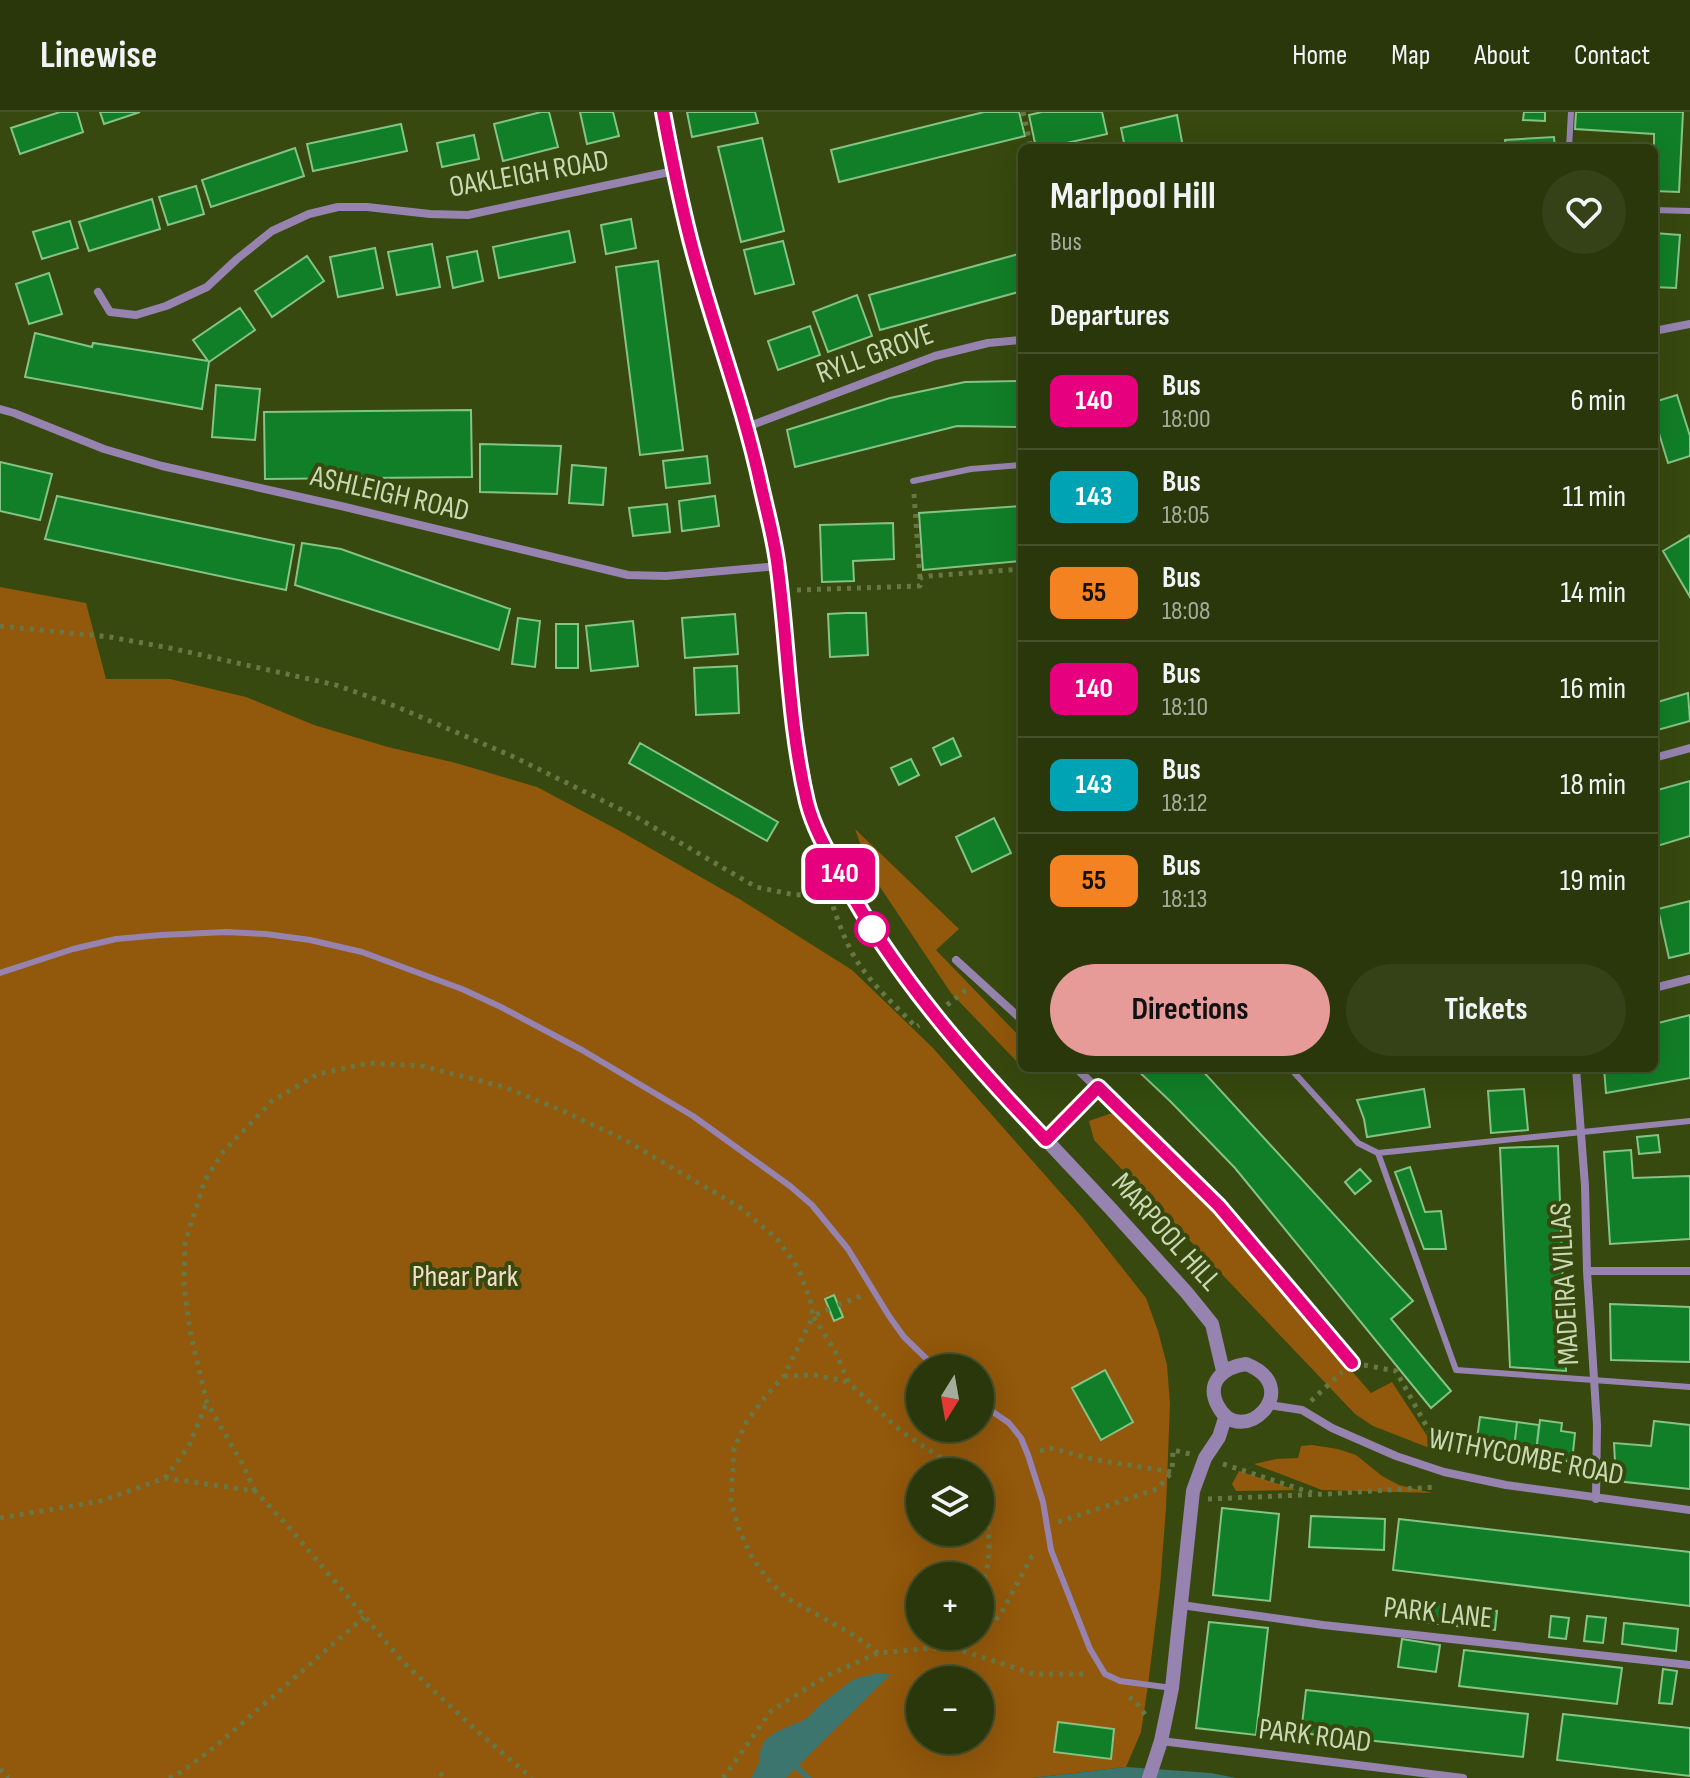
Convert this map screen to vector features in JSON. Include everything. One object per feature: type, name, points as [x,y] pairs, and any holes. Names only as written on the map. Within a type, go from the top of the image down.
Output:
[{"type":"street","name":"MARPOOL HILL","points":[[663,112],[694,252],[747,427],[778,566],[795,725],[808,803],[817,831],[880,943],[920,997],[976,1065],[1168,1272],[1212,1324],[1223,1371]]},
{"type":"street","name":"OAKLEIGH ROAD","points":[[98,292],[110,312],[136,315],[166,306],[207,287],[272,231],[309,214],[338,207],[468,215],[674,171]]},
{"type":"street","points":[[1658,330],[1690,324]]},
{"type":"street","name":"RYLL GROVE","points":[[747,427],[935,356],[988,343],[1018,340]]},
{"type":"street","name":"ASHLEIGH ROAD","points":[[0,409],[104,449],[162,466],[628,575],[666,576],[778,566]]},
{"type":"street","points":[[1658,757],[1690,748]]},
{"type":"street","points":[[956,960],[1018,1016]]},
{"type":"street","points":[[1658,987],[1690,979]]},
{"type":"street","name":"MARPOOL HILL","points":[[1081,1072],[1219,1206],[1352,1363]]},
{"type":"street","name":"MADEIRA VILLAS","points":[[1576,1072],[1597,1425],[1596,1499]]},
{"type":"street","points":[[1046,1140],[1098,1087]]},
{"type":"street","points":[[1587,1271],[1690,1271]]},
{"type":"street","points":[[1246,1364],[1259,1369],[1266,1376],[1271,1386],[1271,1396],[1262,1414],[1251,1421],[1225,1418],[1216,1404],[1214,1392],[1223,1371],[1246,1364]]},
{"type":"street","name":"WITHYCOMBE ROAD","points":[[1269,1405],[1302,1410],[1332,1428],[1396,1456],[1452,1473],[1596,1499],[1690,1510]]},
{"type":"street","points":[[1149,1778],[1161,1741],[1172,1688],[1196,1481],[1205,1458],[1219,1437],[1225,1418]]},
{"type":"street","name":"PARK LANE","points":[[1181,1605],[1323,1625],[1690,1665]]},
{"type":"street","name":"PARK ROAD","points":[[1161,1741],[1463,1778]]},
{"type":"lane","points":[[1569,144],[1571,112]]},
{"type":"lane","points":[[1658,210],[1690,211]]},
{"type":"lane","points":[[913,481],[971,469],[1018,465]]},
{"type":"lane","points":[[0,973],[73,949],[116,939],[226,932],[310,940],[362,952],[462,989],[582,1050],[693,1116],[768,1169],[812,1205],[854,1257],[904,1337],[922,1354]]},
{"type":"lane","points":[[1294,1072],[1358,1143],[1378,1153],[1690,1121]]},
{"type":"lane","points":[[1378,1153],[1456,1370],[1690,1387]]},
{"type":"lane","points":[[994,1413],[1009,1423],[1021,1438],[1043,1502],[1051,1550],[1090,1649],[1105,1674],[1120,1681],[1172,1688]]},
{"type":"path","points":[[1023,112],[1030,144]]},
{"type":"path","points":[[780,590],[920,586],[913,481]]},
{"type":"path","points":[[920,578],[1018,569]]},
{"type":"path","points":[[0,626],[110,637],[336,685],[395,706],[514,757],[636,817],[756,887],[795,895],[829,895]]},
{"type":"path","points":[[532,1778],[402,1661],[255,1491],[207,1403],[190,1331],[184,1284],[185,1242],[205,1180],[223,1152],[272,1101],[318,1074],[368,1063],[422,1066],[504,1087],[625,1140],[741,1208],[777,1239],[798,1268],[813,1316],[835,1351],[849,1383],[902,1432],[941,1458]]},
{"type":"path","points":[[838,1305],[873,1291]]},
{"type":"path","points":[[829,1309],[813,1316],[784,1376],[747,1421],[734,1448],[731,1500],[750,1554],[785,1597],[852,1634],[878,1653]]},
{"type":"path","points":[[1193,1499],[1444,1487],[1452,1473],[1396,1371],[1352,1363],[1302,1410]]},
{"type":"path","points":[[784,1376],[815,1375],[849,1383]]},
{"type":"path","points":[[165,1478],[189,1446],[207,1403]]},
{"type":"path","points":[[1028,1455],[1050,1448],[1097,1460],[1172,1472]]},
{"type":"path","points":[[1047,1526],[1157,1489],[1172,1472],[1173,1450],[1317,1495]]},
{"type":"path","points":[[0,1518],[101,1501],[165,1478],[255,1491]]},
{"type":"path","points":[[994,1621],[1032,1556],[1051,1550]]},
{"type":"path","points":[[169,1778],[216,1746],[364,1617]]},
{"type":"path","points":[[723,1778],[771,1711],[828,1675],[878,1653],[912,1650]]},
{"type":"path","points":[[960,1650],[1034,1674],[1105,1674]]},
{"type":"path","points":[[1120,1681],[1131,1700],[1146,1716],[1147,1726]]},
{"type":"path","points":[[0,1769],[9,1778]]},
{"type":"green space","name":"Phear Park","points":[[0,587],[86,603],[106,679],[170,679],[246,697],[314,725],[537,787],[741,900],[852,970],[933,1048],[1082,1217],[1146,1298],[1167,1365],[1170,1404],[1160,1587],[1141,1732],[1126,1767],[1032,1778],[0,1778]]},
{"type":"green space","points":[[855,829],[959,929],[936,950],[1018,1035],[1018,1063],[951,993],[870,872]]},
{"type":"green space","points":[[1112,1113],[1205,1203],[1371,1393],[1392,1382],[1437,1451],[1373,1426],[1355,1414],[1094,1140],[1089,1121]]},
{"type":"green space","points":[[1312,1445],[1356,1455],[1399,1485],[1432,1493],[1322,1490],[1254,1464],[1298,1458],[1301,1446]]},
{"type":"green space","points":[[1239,1471],[1296,1490],[1236,1491],[1232,1484]]},
{"type":"water","points":[[878,1673],[891,1674],[799,1765],[812,1778],[804,1778],[795,1769],[786,1778],[751,1778],[765,1740],[806,1719],[854,1679]]},
{"type":"water","points":[[1126,1767],[1211,1773],[1236,1778],[1032,1778]]},
{"type":"building","points":[[60,112],[77,112],[83,132],[20,154],[11,128]]},
{"type":"building","points":[[100,112],[140,112],[104,124]]},
{"type":"building","points":[[549,112],[558,147],[503,161],[494,124]]},
{"type":"building","points":[[580,112],[613,112],[619,136],[587,144]]},
{"type":"building","points":[[687,112],[755,112],[758,123],[692,137]]},
{"type":"building","points":[[984,112],[1019,112],[1025,136],[839,182],[831,150]]},
{"type":"building","points":[[1042,112],[1102,112],[1107,134],[1062,144],[1035,144],[1029,115]]},
{"type":"building","points":[[1524,112],[1545,112],[1545,121],[1523,120]]},
{"type":"building","points":[[1576,112],[1683,112],[1679,192],[1658,191],[1658,144],[1654,144],[1654,134],[1575,129]]},
{"type":"building","points":[[1177,115],[1182,144],[1124,144],[1121,128]]},
{"type":"building","points":[[401,124],[407,151],[313,171],[307,144]]},
{"type":"building","points":[[474,135],[479,159],[442,167],[437,143]]},
{"type":"building","points":[[1554,137],[1555,144],[1506,144],[1505,140]]},
{"type":"building","points":[[762,138],[784,231],[741,242],[718,147]]},
{"type":"building","points":[[295,148],[304,176],[211,207],[202,180]]},
{"type":"building","points":[[196,186],[204,214],[168,225],[159,197]]},
{"type":"building","points":[[152,199],[160,229],[89,251],[79,222]]},
{"type":"building","points":[[631,219],[636,248],[606,254],[601,225]]},
{"type":"building","points":[[70,221],[78,248],[42,259],[33,232]]},
{"type":"building","points":[[569,231],[575,262],[499,278],[493,247]]},
{"type":"building","points":[[1658,233],[1680,235],[1676,288],[1658,287]]},
{"type":"building","points":[[783,241],[794,284],[755,294],[744,250]]},
{"type":"building","points":[[432,244],[440,287],[397,295],[388,252]]},
{"type":"building","points":[[375,248],[383,288],[338,297],[330,257]]},
{"type":"building","points":[[477,251],[483,281],[453,288],[447,257]]},
{"type":"building","points":[[1018,254],[1018,292],[880,330],[869,295]]},
{"type":"building","points":[[307,256],[324,281],[272,317],[255,291]]},
{"type":"building","points":[[658,261],[683,450],[640,455],[616,267]]},
{"type":"building","points":[[49,273],[62,314],[29,324],[16,284]]},
{"type":"building","points":[[857,295],[872,336],[828,352],[813,312]]},
{"type":"building","points":[[240,308],[255,330],[209,362],[202,409],[25,377],[35,333],[92,347],[93,343],[208,361],[193,340]]},
{"type":"building","points":[[810,326],[820,355],[778,370],[768,341]]},
{"type":"building","points":[[1018,381],[1018,427],[957,426],[795,467],[787,430],[890,398],[965,382]]},
{"type":"building","points":[[216,385],[260,389],[255,440],[212,437]]},
{"type":"building","points":[[1677,395],[1690,436],[1690,456],[1668,463],[1658,430],[1658,401]]},
{"type":"building","points":[[471,410],[472,477],[265,479],[264,412]]},
{"type":"building","points":[[480,444],[561,446],[557,494],[480,492]]},
{"type":"building","points":[[707,456],[710,483],[666,488],[663,461]]},
{"type":"building","points":[[0,462],[52,474],[40,520],[0,511]]},
{"type":"building","points":[[572,465],[606,468],[603,505],[569,503]]},
{"type":"building","points":[[57,496],[294,545],[286,590],[45,539]]},
{"type":"building","points":[[715,496],[719,526],[682,531],[679,501]]},
{"type":"building","points":[[667,504],[670,532],[633,536],[629,508]]},
{"type":"building","points":[[1018,506],[1018,561],[923,570],[919,513]]},
{"type":"building","points":[[893,523],[894,559],[853,561],[854,581],[822,582],[820,525]]},
{"type":"building","points":[[1690,535],[1690,597],[1663,551]]},
{"type":"building","points":[[302,543],[341,549],[510,609],[499,650],[295,585]]},
{"type":"building","points":[[866,613],[868,655],[830,657],[828,614]]},
{"type":"building","points":[[735,614],[738,654],[685,658],[682,618]]},
{"type":"building","points":[[518,618],[540,621],[535,667],[512,664]]},
{"type":"building","points":[[633,621],[638,666],[591,671],[586,626]]},
{"type":"building","points":[[556,624],[578,624],[578,668],[556,668]]},
{"type":"building","points":[[737,666],[739,713],[696,715],[694,668]]},
{"type":"building","points":[[1688,693],[1690,721],[1658,730],[1658,702]]},
{"type":"building","points":[[953,738],[961,756],[941,765],[933,748]]},
{"type":"building","points":[[640,743],[778,822],[767,841],[629,763]]},
{"type":"building","points":[[911,759],[919,775],[899,785],[891,768]]},
{"type":"building","points":[[1690,781],[1690,836],[1658,846],[1658,790]]},
{"type":"building","points":[[994,818],[1011,853],[972,872],[956,837]]},
{"type":"building","points":[[1690,901],[1690,953],[1669,958],[1658,909]]},
{"type":"building","points":[[1690,1015],[1690,1078],[1606,1093],[1604,1072],[1658,1072],[1658,1023]]},
{"type":"building","points":[[1139,1072],[1204,1072],[1413,1301],[1391,1319],[1451,1391],[1431,1408],[1235,1168]]},
{"type":"building","points":[[1424,1089],[1430,1127],[1367,1137],[1357,1100]]},
{"type":"building","points":[[1524,1089],[1528,1130],[1491,1133],[1488,1091]]},
{"type":"building","points":[[1658,1135],[1660,1152],[1639,1154],[1637,1137]]},
{"type":"building","points":[[1558,1146],[1566,1371],[1510,1367],[1500,1148]]},
{"type":"building","points":[[1631,1150],[1633,1178],[1690,1176],[1690,1239],[1610,1244],[1604,1152]]},
{"type":"building","points":[[1410,1167],[1425,1212],[1441,1211],[1446,1249],[1424,1249],[1395,1172]]},
{"type":"building","points":[[1360,1169],[1371,1181],[1355,1194],[1345,1182]]},
{"type":"building","points":[[834,1295],[843,1317],[834,1321],[825,1299]]},
{"type":"building","points":[[1610,1304],[1690,1307],[1690,1362],[1611,1360]]},
{"type":"building","points":[[1105,1370],[1133,1422],[1101,1440],[1072,1388]]},
{"type":"building","points":[[1480,1417],[1517,1422],[1513,1458],[1475,1453]]},
{"type":"building","points":[[1540,1420],[1562,1423],[1561,1431],[1575,1433],[1572,1462],[1559,1460],[1558,1465],[1535,1461]]},
{"type":"building","points":[[1654,1421],[1690,1425],[1690,1489],[1616,1481],[1614,1443],[1651,1446]]},
{"type":"building","points":[[1517,1422],[1539,1425],[1535,1461],[1513,1458]]},
{"type":"building","points":[[1222,1508],[1279,1514],[1270,1601],[1213,1595]]},
{"type":"building","points":[[1311,1516],[1385,1519],[1384,1550],[1309,1547]]},
{"type":"building","points":[[1399,1519],[1690,1552],[1690,1606],[1393,1570]]},
{"type":"building","points":[[1428,1601],[1441,1603],[1439,1624],[1425,1622]]},
{"type":"building","points":[[1459,1607],[1497,1611],[1495,1630],[1457,1626]]},
{"type":"building","points":[[1551,1616],[1569,1618],[1566,1639],[1549,1637]]},
{"type":"building","points":[[1587,1616],[1606,1618],[1603,1643],[1584,1641]]},
{"type":"building","points":[[1209,1622],[1268,1628],[1256,1735],[1196,1728]]},
{"type":"building","points":[[1624,1623],[1678,1629],[1676,1651],[1622,1644]]},
{"type":"building","points":[[1402,1639],[1440,1645],[1436,1672],[1398,1667]]},
{"type":"building","points":[[1464,1650],[1622,1668],[1617,1704],[1459,1686]]},
{"type":"building","points":[[1663,1669],[1677,1671],[1672,1704],[1659,1703]]},
{"type":"building","points":[[1306,1690],[1528,1714],[1523,1757],[1301,1733]]},
{"type":"building","points":[[1563,1714],[1690,1728],[1690,1776],[1557,1760]]},
{"type":"building","points":[[1058,1722],[1114,1729],[1111,1759],[1054,1752]]},
{"type":"bus line","name":"140","points":[[663,112],[694,252],[761,484],[778,566],[785,649],[808,803],[817,831],[850,891],[880,943],[920,997],[976,1065],[1046,1140],[1098,1087],[1219,1206],[1352,1363]]}]
